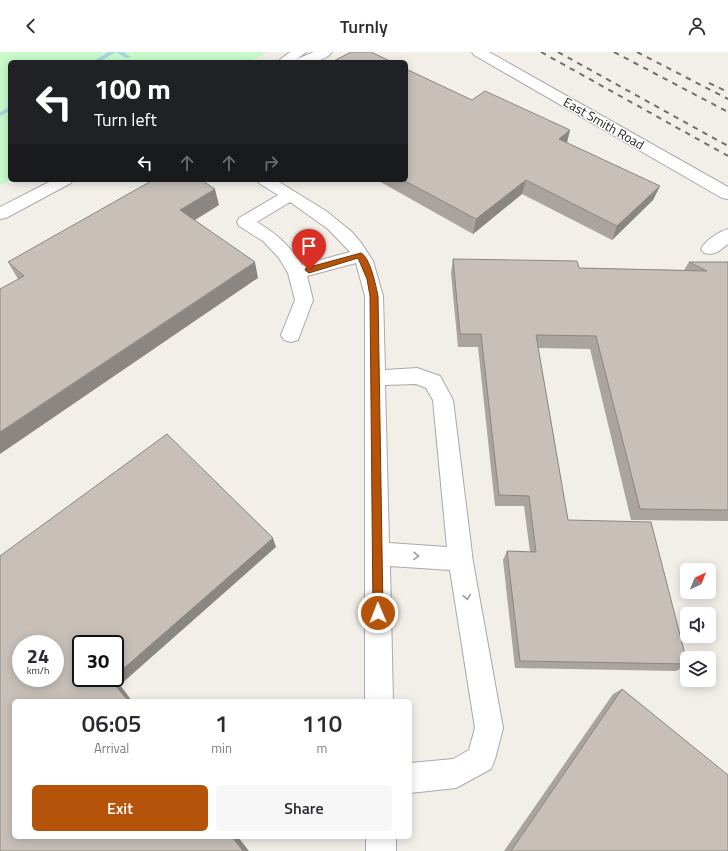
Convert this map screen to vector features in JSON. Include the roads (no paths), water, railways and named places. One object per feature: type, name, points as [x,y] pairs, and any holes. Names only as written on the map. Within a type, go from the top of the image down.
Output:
[{"type":"street","points":[[287,60],[300,52]]},
{"type":"street","points":[[306,60],[324,52]]},
{"type":"street","name":"East Smith Road","points":[[480,52],[728,194]]},
{"type":"street","points":[[0,214],[61,182]]},
{"type":"street","points":[[269,182],[338,228],[354,244],[361,255],[371,279],[374,296],[379,699]]},
{"type":"street","points":[[290,195],[245,222],[269,237],[286,254],[297,273],[304,300],[291,335]]},
{"type":"street","points":[[710,249],[728,235]]},
{"type":"street","points":[[297,273],[361,255]]},
{"type":"street","points":[[375,378],[417,376],[433,382],[443,400],[461,559],[489,728],[481,759],[456,773],[412,778]]},
{"type":"street","points":[[377,554],[461,559]]},
{"type":"street","points":[[381,839],[381,851]]},
{"type":"waterway","points":[[99,60],[113,52]]},
{"type":"waterway","points":[[119,52],[128,57]]},
{"type":"waterway","points":[[0,114],[8,110]]},
{"type":"railway","points":[[541,52],[728,156]]},
{"type":"railway","points":[[558,52],[728,146]]},
{"type":"railway","points":[[614,52],[728,112]]},
{"type":"railway","points":[[637,52],[728,99]]},
{"type":"railway","points":[[709,83],[728,92]]}]
